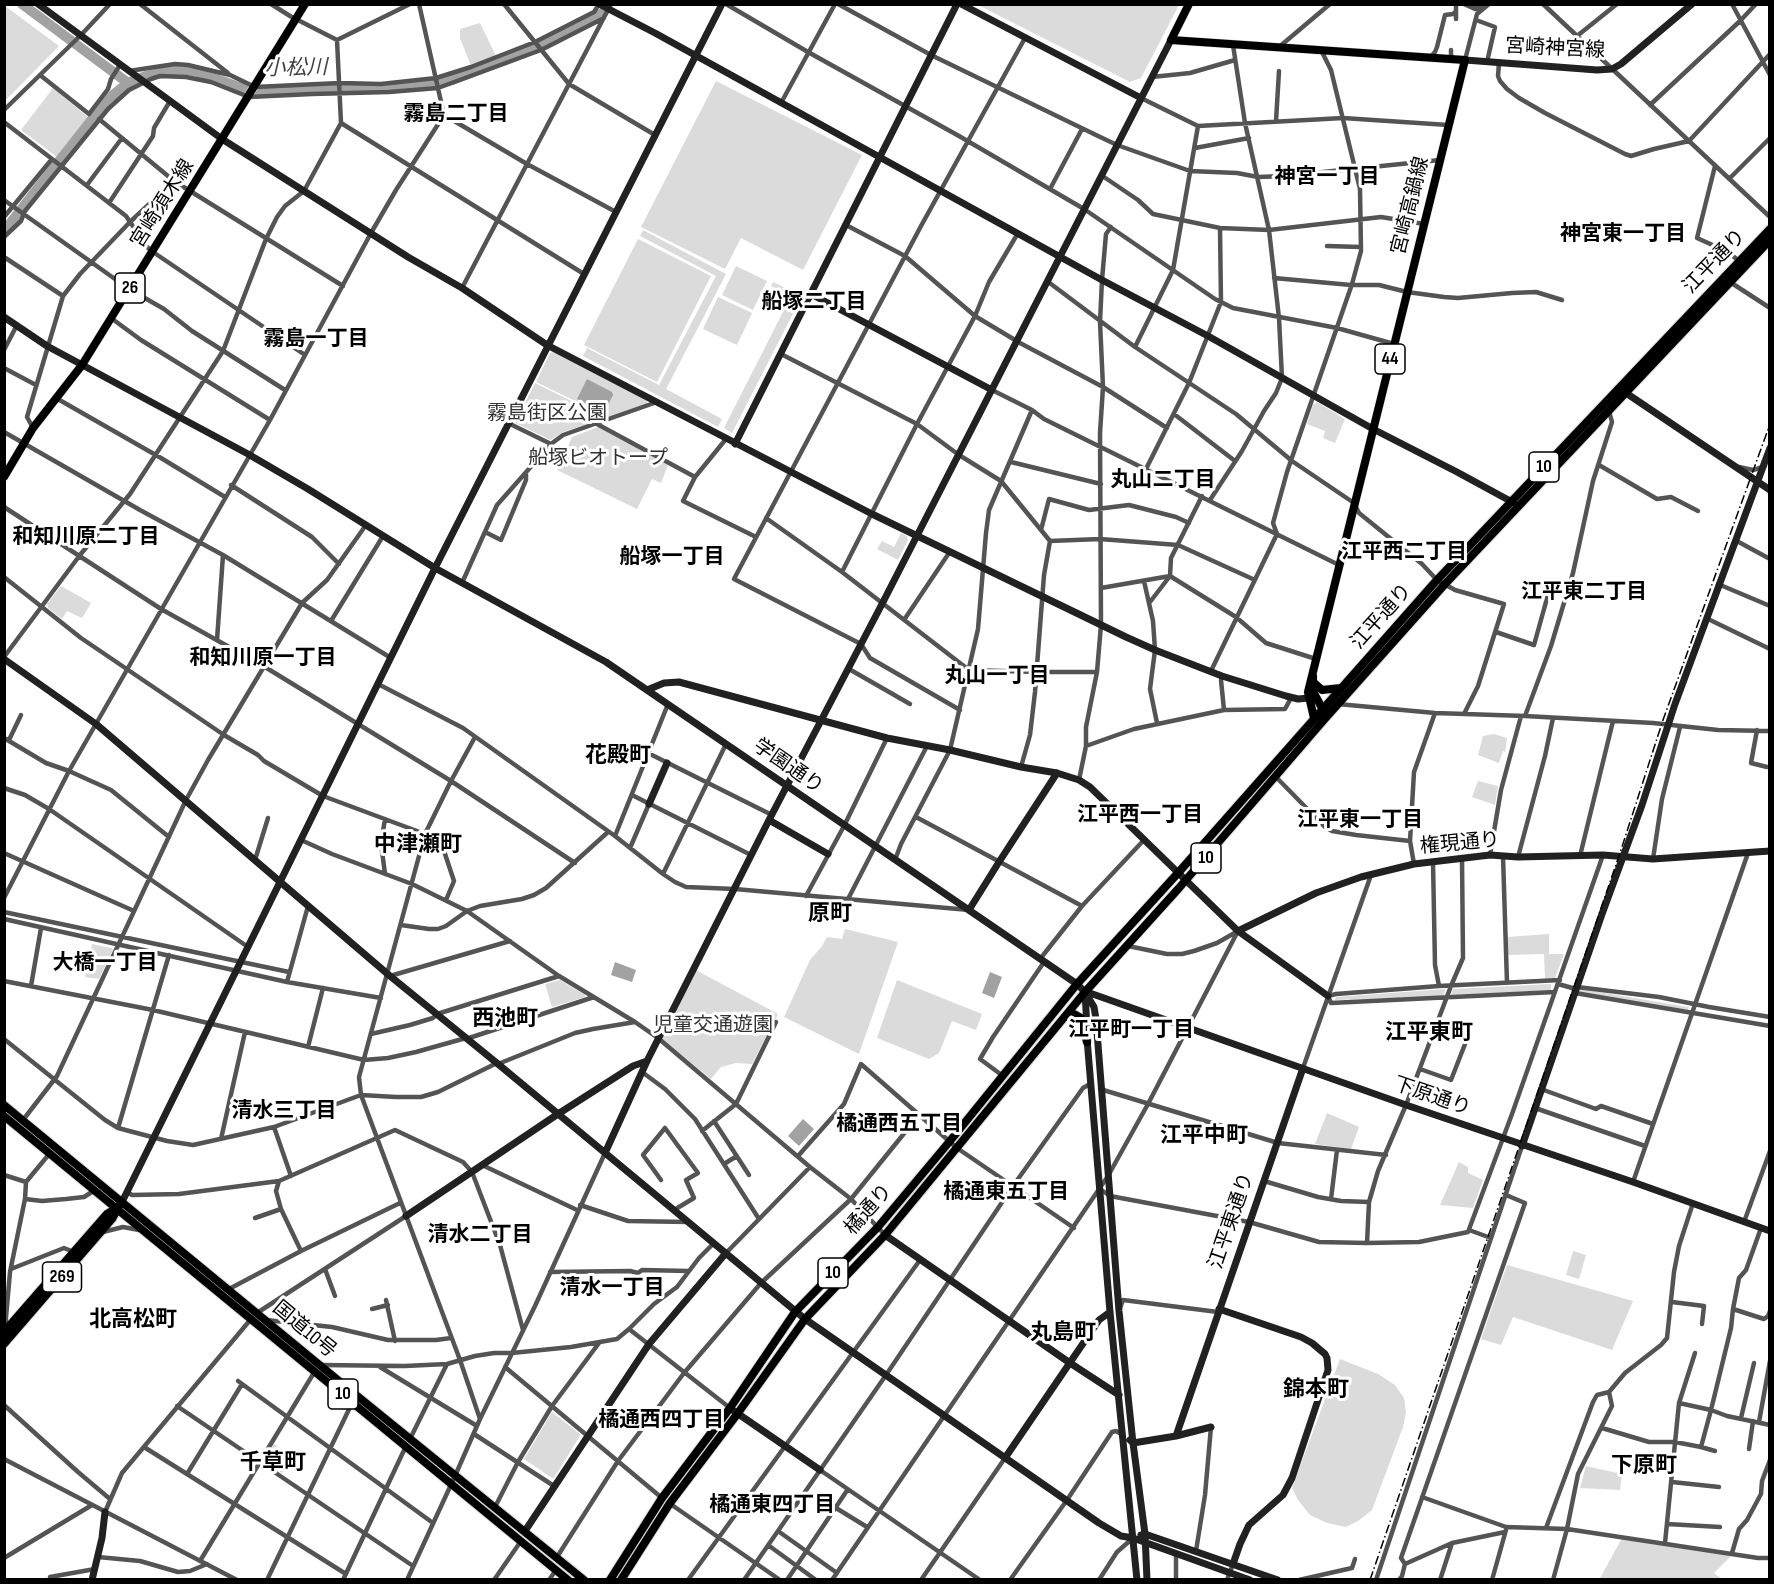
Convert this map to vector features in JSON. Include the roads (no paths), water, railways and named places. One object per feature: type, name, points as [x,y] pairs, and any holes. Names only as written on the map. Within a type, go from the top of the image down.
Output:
[{"type":"highway","name":"江平通り","points":[[1515,504],[1609,411],[1623,390],[1770,229]]},
{"type":"highway","name":"江平通り","points":[[1085,992],[1276,777],[1319,719],[1322,708],[1623,390],[1770,240]]},
{"type":"highway","name":"江平通り","points":[[1338,704],[1441,582]]},
{"type":"highway","name":"10","points":[[1319,719],[1338,704]]},
{"type":"highway","name":"江平通り","points":[[1077,984],[1319,719]]},
{"type":"highway","name":"橘通り","points":[[610,1580],[795,1312],[878,1227],[950,1142],[1077,984]]},
{"type":"highway","name":"橘通り","points":[[621,1580],[666,1501],[738,1413],[805,1319],[885,1235],[1085,992]]},
{"type":"highway","points":[[1064,1017],[1074,1014],[1081,1018],[1088,1042]]},
{"type":"highway","name":"国道10号","points":[[4,1105],[50,1153],[95,1190],[120,1205],[145,1231],[255,1316],[408,1442],[568,1580]]},
{"type":"highway","name":"国道10号","points":[[4,1116],[21,1124],[120,1205],[229,1289],[255,1316],[266,1320],[318,1368]]},
{"type":"highway","name":"269","points":[[4,1344],[112,1219],[120,1205]]},
{"type":"highway","name":"269","points":[[4,1332],[106,1214],[120,1205]]},
{"type":"highway","name":"国道10号","points":[[453,1480],[495,1507],[584,1580]]},
{"type":"main road","name":"宮崎須木線","points":[[5,474],[33,428],[82,365],[305,4]]},
{"type":"main road","points":[[1189,4],[1171,40],[1465,60]]},
{"type":"main road","name":"宮崎高鍋線","points":[[1319,719],[1308,692],[1465,60]]},
{"type":"main road","points":[[1312,674],[1313,681],[1322,690],[1341,688]]},
{"type":"main road","points":[[1310,686],[1322,708]]},
{"type":"street","points":[[38,4],[222,139],[462,288],[548,345],[917,537],[1101,625],[1155,650],[1222,676],[1291,698],[1309,699]]},
{"type":"street","points":[[4,110],[81,36],[110,4]]},
{"type":"street","points":[[140,4],[230,75]]},
{"type":"street","points":[[271,4],[337,40]]},
{"type":"street","points":[[337,40],[410,4]]},
{"type":"street","points":[[4,898],[6,890],[69,771],[270,420],[371,233],[444,116],[419,4]]},
{"type":"street","points":[[504,4],[569,84],[655,135]]},
{"type":"street","points":[[132,73],[175,64],[188,65],[230,75],[255,87],[340,83],[381,84],[436,78],[537,46],[594,12],[599,4],[610,7],[1373,429],[1515,504]]},
{"type":"street","points":[[120,1205],[435,568],[722,4]]},
{"type":"street","points":[[726,4],[1084,209],[1221,302],[1233,308],[1337,328],[1394,344]]},
{"type":"street","points":[[781,103],[837,4],[931,55],[1082,129],[1116,145],[1190,171],[1237,173],[1258,177],[1356,170],[1440,160]]},
{"type":"street","points":[[735,444],[931,55],[959,4],[1198,126],[1343,118],[1448,125]]},
{"type":"street","points":[[1279,48],[1330,4]]},
{"type":"street","points":[[1455,19],[1456,4]]},
{"type":"street","points":[[1464,4],[1475,9],[1489,4]]},
{"type":"street","points":[[1472,4],[1483,7]]},
{"type":"street","points":[[1543,4],[1770,218]]},
{"type":"street","points":[[1577,36],[1617,4]]},
{"type":"street","name":"宮崎神宮線","points":[[1465,60],[1597,70],[1612,69],[1692,4]]},
{"type":"street","points":[[1732,4],[1770,75]]},
{"type":"street","points":[[1650,105],[1756,4]]},
{"type":"street","points":[[462,288],[610,7]]},
{"type":"street","points":[[1465,60],[1477,17],[1483,7]]},
{"type":"street","points":[[1430,58],[1437,47],[1445,15],[1456,11]]},
{"type":"street","points":[[1477,17],[1495,27],[1487,62]]},
{"type":"street","points":[[4,237],[21,221],[23,214],[99,119],[129,90],[143,82],[160,76],[186,77],[211,82],[249,96],[389,92],[438,88],[475,76],[537,46],[604,18]]},
{"type":"street","points":[[960,710],[870,658],[861,644],[734,579],[905,256],[1025,38]]},
{"type":"street","points":[[337,40],[341,123],[304,191],[285,206],[277,217],[266,239],[223,351],[156,456],[124,501],[80,555],[4,658],[96,724],[389,975],[795,1312],[1120,1536],[1133,1538],[1228,1576],[1250,1580]]},
{"type":"street","points":[[407,1580],[646,1061],[1171,40]]},
{"type":"street","points":[[1210,500],[1276,393],[1282,378],[1279,318],[1269,230],[1245,123],[1233,45]]},
{"type":"street","points":[[1211,671],[1277,534],[1273,523],[1287,472],[1337,328],[1361,247],[1360,189],[1331,70],[1321,50]]},
{"type":"street","points":[[1451,50],[1451,59]]},
{"type":"street","points":[[1499,63],[1498,76],[1507,89],[1545,113],[1631,156],[1654,148],[1689,141],[1770,54]]},
{"type":"street","points":[[1152,77],[1190,73],[1235,60]]},
{"type":"street","points":[[40,75],[89,114],[108,89],[120,65]]},
{"type":"street","points":[[1276,121],[1279,71]]},
{"type":"street","points":[[109,203],[153,136],[154,128],[170,101]]},
{"type":"street","points":[[444,116],[616,212]]},
{"type":"street","points":[[99,119],[174,181],[343,286]]},
{"type":"street","points":[[4,122],[126,216],[147,247],[153,252],[304,356]]},
{"type":"street","points":[[341,123],[584,274]]},
{"type":"street","points":[[1135,347],[1173,270],[1198,126]]},
{"type":"street","points":[[1050,189],[1082,129]]},
{"type":"street","points":[[87,186],[122,138]]},
{"type":"street","points":[[1195,148],[1249,138]]},
{"type":"street","points":[[1729,179],[1770,138]]},
{"type":"street","points":[[4,217],[52,159]]},
{"type":"street","points":[[1715,166],[1697,238],[1728,252],[1739,261]]},
{"type":"street","points":[[1101,175],[1153,213],[1220,228],[1269,230],[1381,218],[1424,224]]},
{"type":"street","points":[[33,428],[27,417],[63,296],[74,280],[130,222],[174,181]]},
{"type":"street","points":[[4,200],[129,290],[164,309],[192,331],[285,390]]},
{"type":"street","points":[[846,225],[905,256],[975,316],[1103,387],[1167,428]]},
{"type":"street","points":[[1079,780],[1097,672],[1101,625],[1100,446],[1103,387],[1100,322],[1106,234],[1111,227]]},
{"type":"street","points":[[1146,468],[1189,383],[1221,302],[1220,228]]},
{"type":"street","points":[[842,572],[975,316],[989,282],[1018,233]]},
{"type":"street","points":[[1327,246],[1361,247]]},
{"type":"street","points":[[4,256],[63,296]]},
{"type":"street","points":[[1275,278],[1351,285],[1379,285],[1407,292],[1458,298],[1536,292],[1562,300]]},
{"type":"street","points":[[1047,281],[1135,347],[1236,414],[1292,461],[1354,503],[1359,513],[1441,582],[1455,590],[1504,604],[1478,686],[1464,714]]},
{"type":"street","points":[[1730,282],[1770,308]]},
{"type":"street","points":[[811,294],[1032,410],[1044,419],[1339,565]]},
{"type":"street","name":"学園通り","points":[[4,317],[82,365],[249,454],[435,568],[606,662],[1077,984],[1085,992]]},
{"type":"street","points":[[111,318],[141,340],[270,420]]},
{"type":"street","points":[[4,350],[17,325]]},
{"type":"street","points":[[781,354],[917,424],[959,455],[1001,481],[1050,541],[1044,574],[1030,735],[1021,767]]},
{"type":"street","points":[[4,368],[36,385]]},
{"type":"street","points":[[1623,390],[1770,490]]},
{"type":"street","points":[[56,398],[225,497]]},
{"type":"street","points":[[462,583],[497,505],[551,444],[563,435],[657,402]]},
{"type":"street","points":[[895,860],[950,750],[978,629],[989,510],[1032,410]]},
{"type":"street","points":[[1490,855],[1501,790],[1523,716],[1551,646],[1572,573],[1612,422],[1609,411]]},
{"type":"street","points":[[1174,414],[1235,461]]},
{"type":"street","points":[[508,423],[551,444]]},
{"type":"street","points":[[597,424],[695,477]]},
{"type":"street","points":[[4,432],[223,555],[391,658]]},
{"type":"street","points":[[726,439],[695,477],[683,501],[756,537]]},
{"type":"street","points":[[1376,1580],[1541,1089],[1642,805],[1667,725],[1718,584],[1766,464],[1770,448]]},
{"type":"street","points":[[1011,462],[1101,484]]},
{"type":"street","points":[[1733,466],[1753,470],[1766,464]]},
{"type":"street","points":[[1599,465],[1657,500],[1671,497],[1698,511]]},
{"type":"street","points":[[485,532],[501,540],[526,480],[526,474]]},
{"type":"street","points":[[231,485],[312,537],[339,564]]},
{"type":"street","points":[[1150,603],[1170,576],[1171,558],[1202,496]]},
{"type":"street","points":[[1041,530],[1049,499],[1089,510],[1129,505],[1176,517],[1189,523]]},
{"type":"street","points":[[4,507],[161,609],[265,667],[451,781],[575,863]]},
{"type":"street","points":[[766,518],[842,572],[969,670],[1097,672]]},
{"type":"street","points":[[21,1124],[55,1080],[186,800],[302,603],[327,580],[366,525]]},
{"type":"street","points":[[331,621],[383,536]]},
{"type":"street","points":[[1050,541],[1100,539],[1178,545],[1255,580]]},
{"type":"street","points":[[1735,540],[1770,559]]},
{"type":"street","points":[[904,620],[949,553]]},
{"type":"street","points":[[217,640],[223,555]]},
{"type":"street","points":[[1101,588],[1170,576],[1236,617],[1266,643],[1316,659]]},
{"type":"street","points":[[4,577],[81,639],[224,735],[323,796],[426,834]]},
{"type":"street","points":[[1144,580],[1150,603],[1155,650],[1150,689],[1157,723]]},
{"type":"street","points":[[1496,632],[1534,645],[1551,584]]},
{"type":"street","points":[[1718,584],[1770,606]]},
{"type":"street","points":[[1706,618],[1770,649]]},
{"type":"street","points":[[849,669],[910,704]]},
{"type":"street","points":[[1222,676],[1224,710]]},
{"type":"street","points":[[646,690],[664,683],[679,682],[887,738],[1057,773],[1079,780],[1090,787],[1238,931],[1328,996],[1332,1003],[1555,992]]},
{"type":"street","points":[[378,684],[463,728],[615,836],[663,874],[686,887],[735,889],[969,910],[1057,773]]},
{"type":"street","points":[[1086,746],[1157,723],[1224,710],[1285,710],[1291,698]]},
{"type":"street","points":[[615,836],[668,704]]},
{"type":"street","points":[[1338,704],[1436,713],[1770,731]]},
{"type":"street","points":[[1414,864],[1410,841],[1414,772],[1436,713]]},
{"type":"street","points":[[21,715],[7,739],[46,763],[111,790],[169,837]]},
{"type":"street","points":[[1518,857],[1553,718]]},
{"type":"street","points":[[1580,856],[1613,721]]},
{"type":"street","points":[[1653,859],[1662,799],[1680,727]]},
{"type":"street","points":[[1757,730],[1751,763],[1767,767]]},
{"type":"street","points":[[476,737],[451,781],[426,834],[389,975],[359,1077],[360,1095],[480,1419]]},
{"type":"street","points":[[806,896],[844,826],[887,738]]},
{"type":"street","points":[[663,874],[726,744]]},
{"type":"street","points":[[848,899],[927,746]]},
{"type":"street","points":[[648,753],[770,818],[828,854]]},
{"type":"street","points":[[630,848],[667,762]]},
{"type":"street","points":[[1276,777],[1325,827],[1332,831],[1410,841]]},
{"type":"street","points":[[4,788],[25,795],[49,809],[248,947]]},
{"type":"street","points":[[632,795],[751,855]]},
{"type":"street","points":[[916,817],[1082,906]]},
{"type":"street","points":[[255,860],[268,818]]},
{"type":"street","points":[[385,819],[381,843],[385,874]]},
{"type":"street","points":[[401,925],[438,928],[446,926],[480,906],[522,899],[534,894],[546,888],[608,832]]},
{"type":"street","points":[[301,840],[412,884],[468,911],[559,976],[635,1022],[658,1038],[851,1199],[885,1235],[1119,1395]]},
{"type":"street","points":[[1003,1076],[980,1059],[993,1037],[1042,960],[1082,906],[1143,841]]},
{"type":"street","points":[[444,851],[454,881],[446,900]]},
{"type":"street","name":"権現通り","points":[[1238,931],[1316,893],[1371,874],[1414,864],[1490,855],[1518,857],[1603,855],[1653,859],[1770,851]]},
{"type":"street","points":[[4,853],[134,911]]},
{"type":"street","points":[[1633,1182],[1748,853]]},
{"type":"street","points":[[1100,1189],[1110,1196],[1249,1222],[1319,1242],[1419,1242],[1468,1232],[1603,855]]},
{"type":"street","points":[[1503,856],[1507,983]]},
{"type":"street","points":[[1367,1243],[1369,1202],[1378,1171],[1463,958],[1462,858]]},
{"type":"street","points":[[1433,862],[1435,965],[1439,986]]},
{"type":"street","name":"江平東通り","points":[[1176,1436],[1371,874]]},
{"type":"street","points":[[287,982],[308,906]]},
{"type":"street","points":[[4,912],[290,972]]},
{"type":"street","points":[[4,919],[287,982],[381,999]]},
{"type":"street","points":[[31,986],[41,928]]},
{"type":"street","points":[[1128,946],[1167,954],[1182,954],[1217,943],[1238,931]]},
{"type":"street","points":[[832,1580],[1100,1189],[1148,1104],[1238,931]]},
{"type":"street","points":[[389,975],[510,941]]},
{"type":"street","points":[[118,1128],[169,955]]},
{"type":"street","points":[[371,1034],[433,1018],[437,1014],[559,976]]},
{"type":"street","points":[[4,981],[153,1010],[364,1060],[416,1052],[594,997]]},
{"type":"street","points":[[1328,996],[1439,986],[1559,982],[1576,990],[1770,1026]]},
{"type":"street","points":[[308,1047],[323,988]]},
{"type":"street","points":[[1576,990],[1659,997],[1695,1003],[1709,1008],[1770,1017]]},
{"type":"street","points":[[1085,992],[1090,1084],[1110,1312],[1137,1580]]},
{"type":"street","points":[[1085,992],[1094,1007],[1119,1311],[1145,1534],[1147,1580]]},
{"type":"street","name":"下原通り","points":[[1085,992],[1770,1231]]},
{"type":"street","points":[[4,1039],[118,1128],[193,1145],[274,1127],[360,1095],[421,1096],[442,1091],[497,1064],[575,1034],[635,1022]]},
{"type":"street","points":[[702,1131],[736,1104],[776,1022]]},
{"type":"street","points":[[1420,1069],[1451,1080],[1467,1039],[1435,1028]]},
{"type":"street","points":[[221,1139],[245,1032]]},
{"type":"street","points":[[92,1580],[102,1538],[105,1512],[122,1473],[255,1316],[558,1114],[633,1066],[646,1061]]},
{"type":"street","points":[[798,1156],[844,1104],[861,1064],[957,1148],[1074,1228]]},
{"type":"street","points":[[642,1072],[665,1089],[695,1119],[759,1219]]},
{"type":"street","points":[[744,1580],[1013,1186],[1083,1088],[1090,1084]]},
{"type":"street","points":[[1100,1089],[1278,1143],[1386,1155]]},
{"type":"street","points":[[1541,1089],[1653,1124]]},
{"type":"street","points":[[1535,1108],[1646,1146]]},
{"type":"street","points":[[556,1557],[618,1461],[684,1373],[761,1283],[851,1199],[919,1114]]},
{"type":"street","points":[[714,1121],[749,1175]]},
{"type":"street","points":[[274,1127],[291,1176]]},
{"type":"street","points":[[661,1180],[643,1155],[665,1128],[698,1173],[686,1180],[694,1198],[674,1210]]},
{"type":"street","points":[[127,1192],[132,1195],[179,1194],[279,1181],[395,1130],[463,1162],[472,1172],[500,1245],[523,1330]]},
{"type":"street","points":[[1331,1199],[1337,1150]]},
{"type":"street","points":[[1744,1222],[1770,1151]]},
{"type":"street","points":[[4,1332],[8,1272],[25,1199],[26,1182],[50,1153]]},
{"type":"street","points":[[724,1164],[736,1156]]},
{"type":"street","points":[[482,1165],[579,1208],[627,1221],[688,1222]]},
{"type":"street","points":[[525,1531],[649,1344],[726,1253],[810,1167]]},
{"type":"street","points":[[4,1175],[26,1182]]},
{"type":"street","points":[[279,1181],[276,1191],[281,1209],[301,1251]]},
{"type":"street","points":[[1264,1181],[1318,1197],[1369,1202]]},
{"type":"street","points":[[25,1199],[42,1201],[84,1197],[95,1190]]},
{"type":"street","points":[[1410,1580],[1401,1578],[1405,1564],[1401,1558],[1525,1203],[1506,1195]]},
{"type":"street","points":[[229,1289],[400,1203]]},
{"type":"street","points":[[1546,1528],[1597,1395],[1609,1392],[1625,1372],[1667,1338],[1679,1246],[1693,1203]]},
{"type":"street","points":[[255,1218],[281,1209]]},
{"type":"street","points":[[100,1233],[123,1227],[145,1231]]},
{"type":"street","points":[[1701,1447],[1731,1328],[1739,1278],[1746,1270],[1761,1228]]},
{"type":"street","points":[[1469,1230],[1491,1238]]},
{"type":"street","points":[[200,1561],[318,1368],[447,1364],[494,1353],[512,1353],[617,1339],[654,1304],[677,1287],[714,1243]]},
{"type":"street","points":[[8,1272],[64,1248],[74,1252]]},
{"type":"street","points":[[688,1580],[920,1260]]},
{"type":"street","points":[[325,1269],[335,1296]]},
{"type":"street","points":[[550,1272],[689,1271]]},
{"type":"street","points":[[1119,1311],[1123,1300],[1219,1310],[1301,1337],[1312,1343],[1327,1358],[1329,1370],[1292,1478],[1283,1495],[1249,1526],[1228,1576]]},
{"type":"street","points":[[1672,1302],[1704,1306],[1702,1324]]},
{"type":"street","points":[[372,1309],[387,1303],[395,1341]]},
{"type":"street","points":[[1733,1309],[1764,1319],[1770,1311]]},
{"type":"street","points":[[921,1580],[1099,1320],[1110,1312],[1119,1311]]},
{"type":"street","points":[[266,1320],[332,1327],[395,1341],[451,1338]]},
{"type":"street","points":[[629,1329],[730,1408],[980,1580]]},
{"type":"street","points":[[495,1507],[552,1406],[599,1342]]},
{"type":"street","points":[[1665,1543],[1679,1403],[1695,1353]]},
{"type":"street","points":[[1759,1422],[1770,1361]]},
{"type":"street","points":[[1742,1418],[1754,1363]]},
{"type":"street","points":[[144,1447],[287,1537],[344,1577],[447,1364]]},
{"type":"street","points":[[378,1366],[477,1426]]},
{"type":"street","points":[[505,1367],[666,1501],[780,1580]]},
{"type":"street","points":[[187,1474],[240,1383],[433,1523]]},
{"type":"street","points":[[1553,1580],[1567,1529],[1578,1474],[1612,1406],[1609,1392]]},
{"type":"street","points":[[267,1580],[354,1398]]},
{"type":"street","points":[[1679,1403],[1770,1425]]},
{"type":"street","points":[[4,1405],[110,1499]]},
{"type":"street","points":[[177,1406],[413,1566]]},
{"type":"street","points":[[1749,1449],[1753,1420]]},
{"type":"street","points":[[1133,1443],[1211,1427],[1205,1495],[1196,1551]]},
{"type":"street","points":[[1602,1428],[1649,1442],[1675,1442],[1715,1450]]},
{"type":"street","points":[[1010,1580],[1112,1432],[1116,1431],[1124,1435],[1133,1443]]},
{"type":"street","points":[[474,1434],[554,1486]]},
{"type":"street","points":[[4,1459],[237,1580]]},
{"type":"street","points":[[1732,1553],[1738,1529],[1747,1520],[1761,1494],[1762,1481],[1770,1460]]},
{"type":"street","points":[[1672,1482],[1719,1487]]},
{"type":"street","points":[[787,1580],[848,1489]]},
{"type":"street","points":[[1422,1497],[1506,1530]]},
{"type":"street","points":[[4,1557],[92,1505]]},
{"type":"street","points":[[836,1508],[867,1527]]},
{"type":"street","points":[[1667,1524],[1720,1527]]},
{"type":"street","points":[[1405,1564],[1452,1543],[1506,1530],[1546,1528],[1770,1558]]},
{"type":"street","points":[[1492,1580],[1506,1530]]},
{"type":"street","points":[[778,1531],[837,1572]]},
{"type":"street","points":[[1099,1580],[1117,1552],[1133,1538],[1145,1534],[1278,1580]]},
{"type":"street","points":[[494,1580],[521,1541]]},
{"type":"street","points":[[1440,1580],[1452,1543]]},
{"type":"street","points":[[768,1545],[816,1580]]},
{"type":"street","points":[[1176,1554],[1176,1580]]},
{"type":"street","points":[[98,1557],[140,1561],[178,1572],[190,1571],[207,1564]]},
{"type":"street","points":[[1299,1580],[1352,1568],[1355,1559]]},
{"type":"street","points":[[50,1580],[50,1578],[95,1569]]},
{"type":"street","points":[[549,1580],[556,1570]]},
{"type":"waterway","points":[[22,4],[128,83]]},
{"type":"waterway","name":"小松川","points":[[4,231],[108,99],[128,83],[146,76],[176,70],[194,71],[236,86],[262,92],[337,88],[387,89],[426,85],[452,80],[516,56],[603,13],[608,4]]},
{"type":"railway","points":[[1370,1580],[1620,853],[1663,720],[1770,424]]},
{"type":"district","name":"霧島二丁目","points":[[456,115]]},
{"type":"district","name":"神宮一丁目","points":[[1327,178]]},
{"type":"district","name":"神宮東一丁目","points":[[1623,235]]},
{"type":"district","name":"船塚二丁目","points":[[814,303]]},
{"type":"district","name":"霧島一丁目","points":[[316,340]]},
{"type":"district","name":"丸山二丁目","points":[[1163,481]]},
{"type":"district","name":"和知川原二丁目","points":[[86,538]]},
{"type":"district","name":"江平西二丁目","points":[[1404,553]]},
{"type":"district","name":"船塚一丁目","points":[[672,558]]},
{"type":"district","name":"江平東二丁目","points":[[1584,593]]},
{"type":"district","name":"和知川原一丁目","points":[[263,659]]},
{"type":"district","name":"丸山一丁目","points":[[997,677]]},
{"type":"district","name":"花殿町","points":[[618,756]]},
{"type":"district","name":"江平西一丁目","points":[[1140,816]]},
{"type":"district","name":"江平東一丁目","points":[[1360,821]]},
{"type":"district","name":"中津瀬町","points":[[418,845]]},
{"type":"district","name":"原町","points":[[830,914]]},
{"type":"district","name":"大橋一丁目","points":[[105,964]]},
{"type":"district","name":"西池町","points":[[505,1019]]},
{"type":"district","name":"江平町一丁目","points":[[1131,1031]]},
{"type":"district","name":"江平東町","points":[[1429,1033]]},
{"type":"district","name":"清水三丁目","points":[[284,1112]]},
{"type":"district","name":"橘通西五丁目","points":[[899,1125]]},
{"type":"district","name":"江平中町","points":[[1204,1136]]},
{"type":"district","name":"橘通東五丁目","points":[[1006,1193]]},
{"type":"district","name":"清水二丁目","points":[[480,1236]]},
{"type":"district","name":"清水一丁目","points":[[612,1289]]},
{"type":"district","name":"北高松町","points":[[133,1320]]},
{"type":"district","name":"丸島町","points":[[1063,1333]]},
{"type":"district","name":"錦本町","points":[[1316,1390]]},
{"type":"district","name":"橘通西四丁目","points":[[661,1421]]},
{"type":"district","name":"千草町","points":[[273,1463]]},
{"type":"district","name":"下原町","points":[[1644,1466]]},
{"type":"district","name":"橘通東四丁目","points":[[772,1506]]},
{"type":"park label","name":"霧島街区公園","points":[[547,414]]},
{"type":"park label","name":"船塚ビオトープ","points":[[598,459]]},
{"type":"park label","name":"児童交通遊園","points":[[713,1026]]}]
